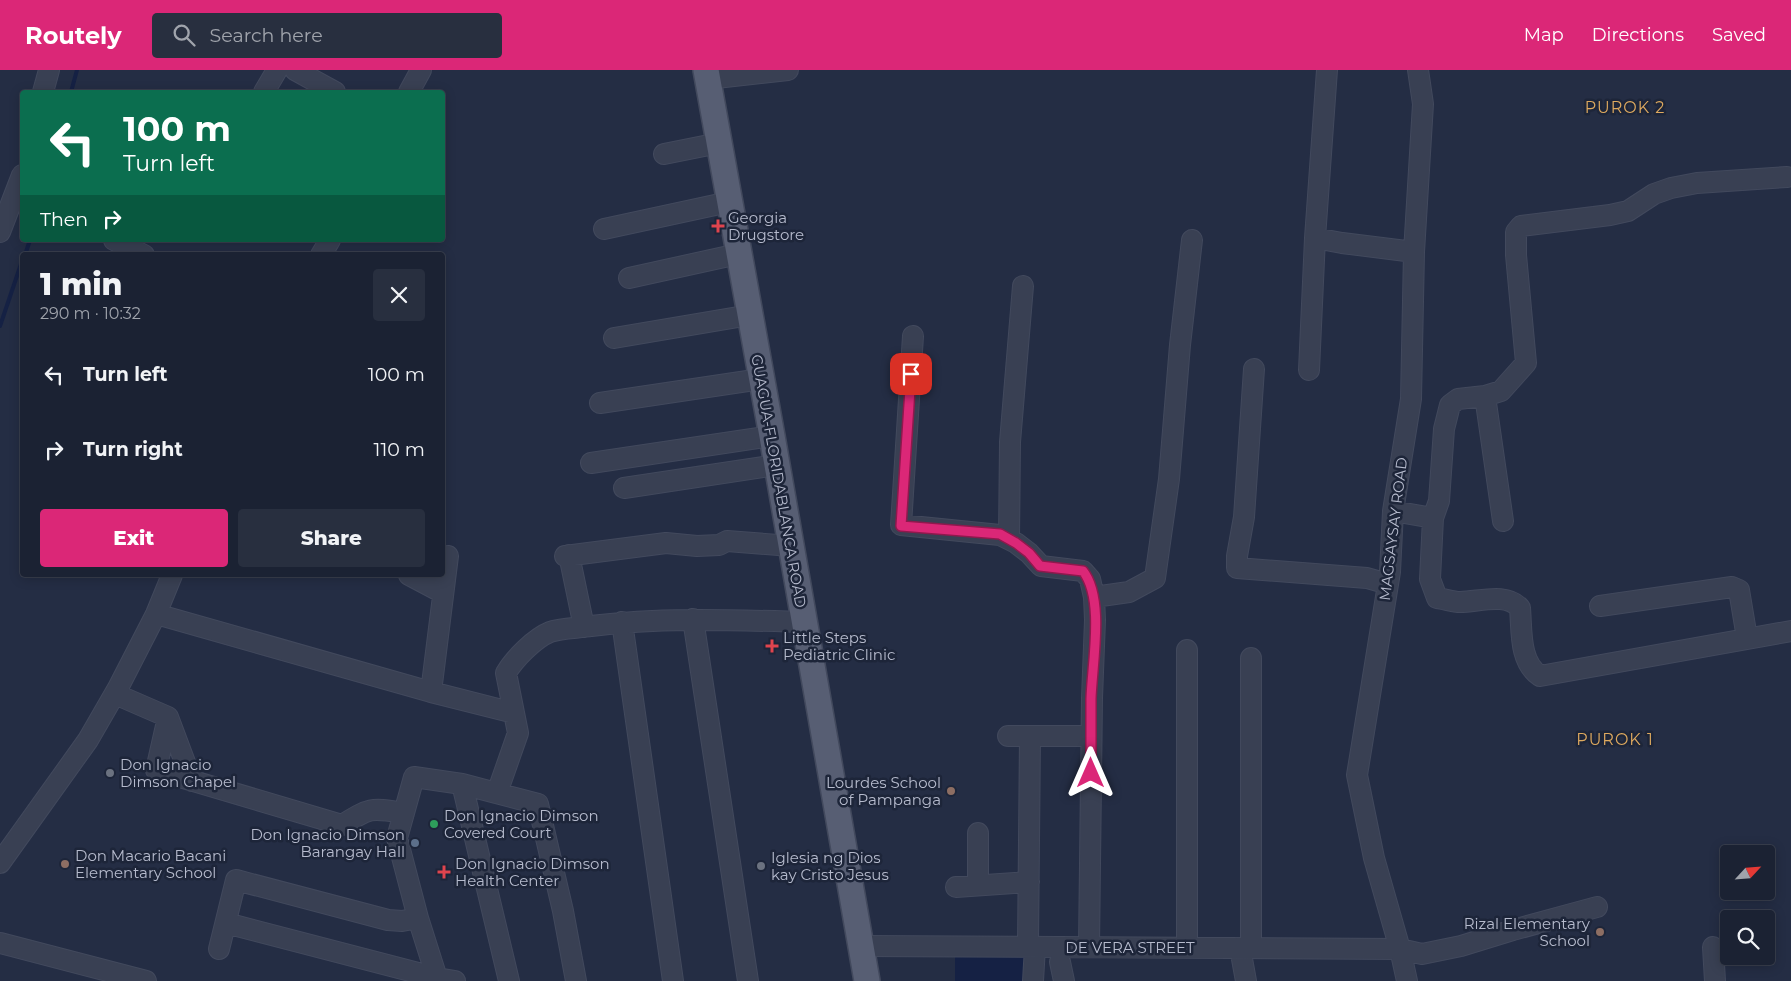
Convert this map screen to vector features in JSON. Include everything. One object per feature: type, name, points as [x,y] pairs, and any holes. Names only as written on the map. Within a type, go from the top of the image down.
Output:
[{"type":"main road","name":"GUAGUA-FLORIDABLANCA ROAD","points":[[707,74],[867,981]]},
{"type":"street","points":[[43,90],[48,70]]},
{"type":"street","points":[[265,90],[276,70]]},
{"type":"street","points":[[295,70],[331,90]]},
{"type":"street","points":[[411,90],[421,70]]},
{"type":"street","points":[[707,74],[788,70]]},
{"type":"street","points":[[1309,370],[1315,238],[1327,70]]},
{"type":"street","name":"MAGSAYSAY ROAD","points":[[1407,981],[1400,949],[1374,858],[1357,775],[1390,572],[1393,511],[1411,399],[1414,252],[1423,104],[1418,70]]},
{"type":"street","points":[[664,154],[719,143]]},
{"type":"street","points":[[1787,177],[1696,183],[1654,194],[1628,211],[1521,226],[1516,232],[1516,255],[1526,364],[1501,391],[1485,396],[1458,399],[1450,405],[1444,429],[1439,502],[1433,518],[1430,579],[1437,598],[1458,602],[1503,599],[1516,603],[1520,608],[1523,650],[1532,671],[1540,676],[1791,631]]},
{"type":"street","points":[[0,232],[20,180]]},
{"type":"street","points":[[604,229],[729,202]]},
{"type":"street","points":[[1315,238],[1414,252]]},
{"type":"street","points":[[1094,597],[1128,592],[1156,578],[1169,479],[1180,344],[1192,240]]},
{"type":"street","points":[[118,242],[138,252]]},
{"type":"street","points":[[629,278],[738,254]]},
{"type":"street","points":[[1008,539],[1010,442],[1023,286]]},
{"type":"street","points":[[614,338],[750,316]]},
{"type":"street","points":[[913,336],[901,526],[1000,534],[1029,553],[1040,566],[1083,571],[1090,579],[1094,597],[1095,620],[1091,736],[1089,946]]},
{"type":"street","points":[[1254,369],[1244,517],[1237,556],[1237,568],[1367,578],[1388,584]]},
{"type":"street","points":[[600,403],[761,379]]},
{"type":"street","points":[[1485,396],[1503,521]]},
{"type":"street","points":[[591,463],[772,436]]},
{"type":"street","points":[[624,488],[776,464]]},
{"type":"street","points":[[1393,511],[1433,518]]},
{"type":"street","points":[[584,627],[567,555],[666,542],[697,546],[719,545],[727,541],[791,546]]},
{"type":"street","points":[[431,692],[448,556]]},
{"type":"street","points":[[0,863],[88,740],[115,694],[156,614],[171,577]]},
{"type":"street","points":[[413,577],[443,593]]},
{"type":"street","points":[[1600,606],[1732,587],[1739,590],[1747,638]]},
{"type":"street","points":[[156,614],[431,692],[514,713]]},
{"type":"street","points":[[693,619],[748,981]]},
{"type":"street","points":[[497,793],[518,733],[506,673],[511,664],[528,647],[550,632],[622,622],[693,619],[804,622]]},
{"type":"street","points":[[622,622],[673,981]]},
{"type":"street","points":[[1186,947],[1187,650]]},
{"type":"street","points":[[1246,981],[1251,658]]},
{"type":"street","points":[[115,694],[168,717],[192,781]]},
{"type":"street","points":[[168,717],[156,770],[342,825],[366,810],[377,809],[404,812]]},
{"type":"street","points":[[1008,736],[1091,736]]},
{"type":"street","points":[[1030,736],[1029,882],[1033,981]]},
{"type":"street","points":[[442,980],[418,918],[397,838],[414,777],[462,784],[538,804],[576,981]]},
{"type":"street","points":[[462,784],[509,981]]},
{"type":"street","points":[[978,833],[978,884]]},
{"type":"street","points":[[219,949],[236,880],[388,920],[402,921],[418,918]]},
{"type":"street","points":[[956,887],[1029,882]]},
{"type":"street","name":"DE VERA STREET","points":[[861,946],[1032,946],[1061,962],[1089,946],[1400,949],[1422,954],[1461,946],[1598,907]]},
{"type":"street","points":[[226,923],[442,980]]},
{"type":"street","points":[[0,942],[89,974],[135,980]]},
{"type":"street","points":[[1713,946],[1715,981]]},
{"type":"water","points":[[1027,956],[1027,981],[955,981],[955,957]]},
{"type":"waterway","points":[[72,90],[77,70]]},
{"type":"waterway","points":[[26,252],[29,242]]},
{"type":"waterway","points":[[0,326],[20,267]]},
{"type":"place","name":"Georgia Drugstore","points":[[718,226]]},
{"type":"place","name":"Little Steps Pediatric Clinic","points":[[772,646]]},
{"type":"place","name":"Don Ignacio Dimson Chapel","points":[[110,773]]},
{"type":"place","name":"Lourdes School of Pampanga","points":[[951,791]]},
{"type":"place","name":"Don Ignacio Dimson Covered Court","points":[[434,824]]},
{"type":"place","name":"Don Ignacio Dimson Barangay Hall","points":[[415,843]]},
{"type":"place","name":"Don Macario Bacani Elementary School","points":[[65,864]]},
{"type":"place","name":"Iglesia ng Dios kay Cristo Jesus","points":[[761,866]]},
{"type":"place","name":"Don Ignacio Dimson Health Center","points":[[444,872]]},
{"type":"place","name":"Rizal Elementary School","points":[[1600,932]]},
{"type":"district","name":"PUROK 2","points":[[1625,107]]},
{"type":"district","name":"PUROK 1","points":[[1615,739]]},
{"type":"route","points":[[911,374],[901,526],[1000,534],[1029,553],[1040,566],[1083,571],[1090,579],[1094,597],[1095,620],[1091,773]]}]
